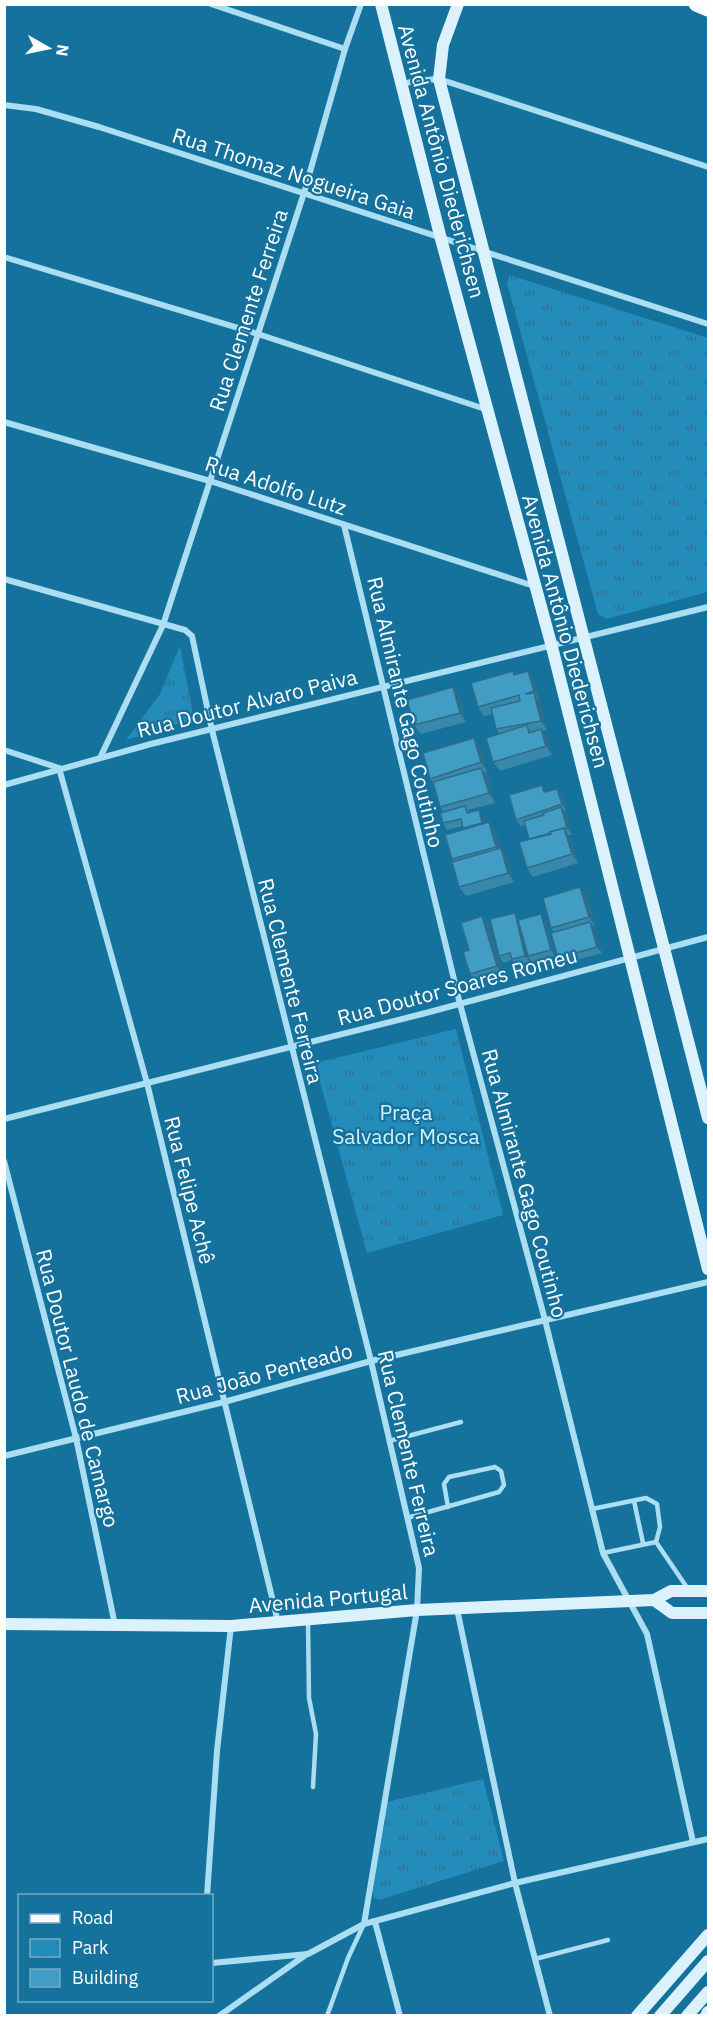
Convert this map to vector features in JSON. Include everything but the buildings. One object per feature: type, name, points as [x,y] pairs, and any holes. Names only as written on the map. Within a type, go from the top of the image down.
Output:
[{"type":"main road","name":"Avenida Antônio Diederichsen","points":[[381,4],[441,239],[552,647],[708,1269]]},
{"type":"main road","name":"Avenida Antônio Diederichsen","points":[[458,4],[443,45],[440,80],[708,1118]]},
{"type":"main road","points":[[696,4],[708,9]]},
{"type":"main road","name":"Avenida Portugal","points":[[4,1624],[231,1626],[417,1610],[654,1600],[671,1591],[708,1591]]},
{"type":"main road","name":"Avenida Portugal","points":[[654,1600],[672,1613],[708,1613]]},
{"type":"main road","points":[[638,2016],[708,1935]]},
{"type":"main road","points":[[660,2016],[708,1961]]},
{"type":"main road","points":[[687,2016],[708,1992]]},
{"type":"main road","points":[[706,2016],[708,2012]]},
{"type":"street","points":[[211,4],[345,48]]},
{"type":"street","name":"Rua Clemente Ferreira","points":[[100,758],[163,625],[304,193],[345,48],[361,4]]},
{"type":"street","points":[[401,85],[413,81],[440,80],[708,167]]},
{"type":"street","name":"Rua Thomaz Nogueira Gaia","points":[[4,105],[36,109],[99,127],[708,324]]},
{"type":"street","points":[[4,257],[258,334],[489,411]]},
{"type":"street","name":"Rua Adolfo Lutz","points":[[4,422],[210,481],[535,586]]},
{"type":"street","name":"Rua Almirante Gago Coutinho","points":[[344,525],[381,686],[460,1004],[545,1320],[603,1553],[646,1634],[693,1842]]},
{"type":"street","points":[[4,579],[163,625]]},
{"type":"street","name":"Rua Doutor Alvaro Paiva","points":[[4,785],[59,768],[381,686],[552,647],[708,607]]},
{"type":"street","name":"Rua Clemente Ferreira","points":[[163,625],[185,630],[192,636],[212,730],[290,1047],[371,1361],[419,1568],[417,1610]]},
{"type":"street","points":[[4,750],[59,768]]},
{"type":"street","name":"Rua Felipe Achê","points":[[59,768],[147,1083],[278,1622]]},
{"type":"street","name":"Rua Doutor Soares Romeu","points":[[4,1119],[460,1004],[708,937]]},
{"type":"street","name":"Rua Doutor Laudo de Camargo","points":[[4,1161],[76,1438],[115,1625]]},
{"type":"street","name":"Rua João Penteado","points":[[4,1456],[224,1402],[371,1361],[708,1282]]},
{"type":"street","points":[[457,1609],[515,1883],[550,2016]]},
{"type":"street","points":[[364,1924],[417,1610]]},
{"type":"street","points":[[207,1894],[217,1751],[231,1626]]},
{"type":"street","points":[[219,2016],[308,1954],[364,1924],[515,1883],[708,1839]]},
{"type":"street","points":[[375,1922],[400,2016]]},
{"type":"street","points":[[213,1963],[308,1954]]},
{"type":"lane","points":[[389,1441],[461,1422]]},
{"type":"lane","points":[[407,1518],[448,1507],[500,1492],[504,1485],[501,1471],[495,1467],[449,1478],[444,1484],[448,1507]]},
{"type":"lane","points":[[592,1509],[646,1498],[657,1504],[660,1527],[656,1542],[689,1591]]},
{"type":"lane","points":[[634,1500],[643,1543]]},
{"type":"lane","points":[[603,1553],[656,1542]]},
{"type":"lane","points":[[308,1619],[309,1698],[316,1734],[313,1787]]},
{"type":"lane","points":[[327,2016],[348,1958],[364,1924]]},
{"type":"lane","points":[[535,1959],[608,1940]]},
{"type":"green space","points":[[509,275],[708,338],[708,592],[606,619],[598,614],[507,283]]},
{"type":"green space","points":[[180,646],[194,719],[126,740],[160,694]]},
{"type":"green space","name":"Praça Salvador Mosca","points":[[456,1029],[503,1215],[367,1253],[315,1063]]},
{"type":"green space","points":[[483,1779],[504,1861],[379,1900],[374,1898],[373,1890],[387,1802]]}]
